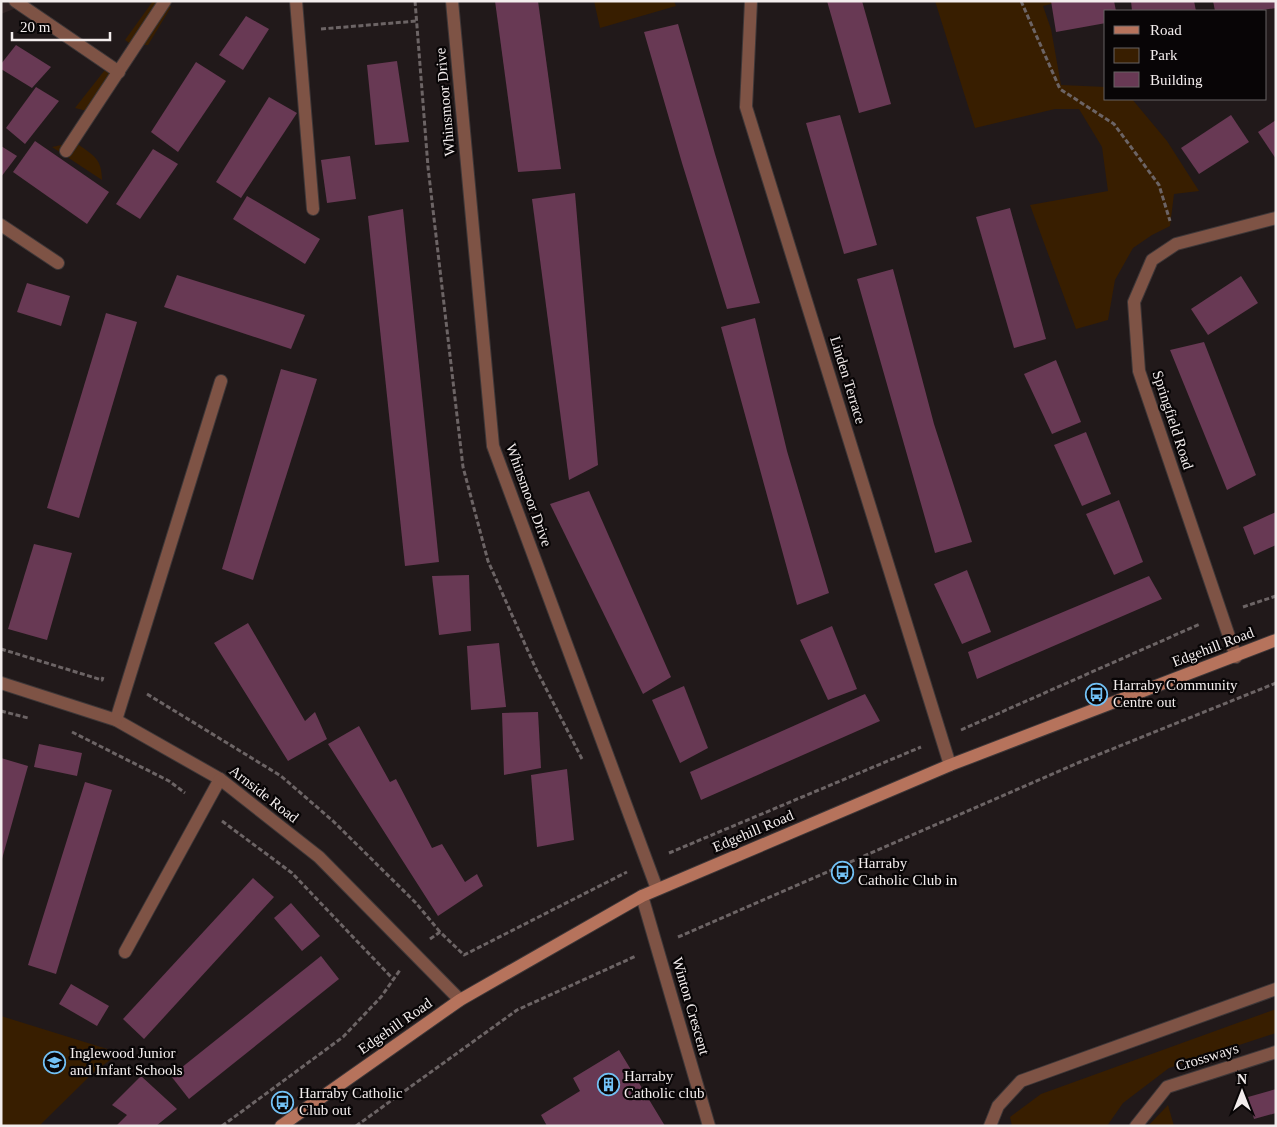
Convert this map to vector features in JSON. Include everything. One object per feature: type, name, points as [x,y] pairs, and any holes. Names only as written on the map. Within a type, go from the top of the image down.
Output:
[{"type":"street","points":[[15,1],[119,72]]},
{"type":"street","points":[[66,151],[165,1]]},
{"type":"street","points":[[296,1],[313,209]]},
{"type":"street","name":"Whinsmoor Drive","points":[[452,1],[493,446],[657,889]]},
{"type":"street","name":"Linden Terrace","points":[[751,1],[746,107],[950,764]]},
{"type":"street","name":"Springfield Road","points":[[1236,657],[1140,371],[1134,302],[1152,260],[1176,244],[1276,218]]},
{"type":"street","points":[[1,225],[58,263]]},
{"type":"street","points":[[116,720],[221,381]]},
{"type":"street","name":"Edgehill Road","points":[[281,1126],[460,1000],[642,896],[950,764],[1236,657],[1276,640]]},
{"type":"street","name":"Arnside Road","points":[[1,684],[116,720],[220,779],[319,857],[460,1000]]},
{"type":"street","points":[[125,952],[220,779]]},
{"type":"street","name":"Winton Crescent","points":[[642,896],[709,1126]]},
{"type":"street","points":[[990,1126],[998,1106],[1021,1081],[1276,989]]},
{"type":"street","name":"Crossways","points":[[1136,1126],[1166,1086],[1276,1052]]},
{"type":"path","points":[[1021,1],[1060,89],[1114,124],[1159,185],[1176,244]]},
{"type":"path","points":[[298,31],[417,21]]},
{"type":"path","points":[[356,1126],[517,1010],[657,946],[1080,762],[1276,683]]},
{"type":"shaded area","points":[[1,1],[34,1],[1,14]]},
{"type":"green space","points":[[153,1],[166,1],[171,7],[148,45],[132,45],[125,40]]},
{"type":"green space","points":[[594,1],[674,1],[676,6],[600,28]]},
{"type":"green space","points":[[935,1],[1062,1],[1043,6],[1051,29],[1061,85],[1104,87],[1104,100],[1133,100],[1167,141],[1199,191],[1174,194],[1170,226],[1133,248],[1115,280],[1108,320],[1076,329],[1030,205],[1108,191],[1102,147],[1079,109],[1055,109],[975,128]]},
{"type":"green space","points":[[108,66],[114,74],[87,111],[75,108]]},
{"type":"green space","points":[[75,142],[98,161],[102,172],[102,180],[52,147]]},
{"type":"green space","points":[[1276,1009],[1276,1033],[1169,1068],[1123,1103],[1107,1126],[1012,1126],[1010,1117],[1041,1094]]},
{"type":"green space","name":"Inglewood Junior and Infant Schools","points":[[1,1016],[120,1053],[95,1071],[39,1126],[1,1126]]},
{"type":"green space","points":[[1168,1105],[1174,1126],[1148,1126]]},
{"type":"building","points":[[495,1],[538,1],[561,169],[518,172]]},
{"type":"building","points":[[827,1],[862,1],[891,104],[859,113]]},
{"type":"building","points":[[1051,1],[1114,1],[1116,10],[1104,10],[1104,23],[1056,32]]},
{"type":"building","points":[[1131,1],[1194,1],[1196,10],[1132,10]]},
{"type":"building","points":[[1213,1],[1276,1],[1276,8],[1263,10],[1215,10]]},
{"type":"building","points":[[246,16],[269,29],[243,70],[219,55]]},
{"type":"building","points":[[678,24],[760,303],[727,309],[682,163],[644,32]]},
{"type":"building","points":[[16,45],[51,67],[32,88],[1,69],[1,64]]},
{"type":"building","points":[[397,61],[409,142],[375,145],[367,65]]},
{"type":"building","points":[[196,62],[226,81],[178,152],[151,132]]},
{"type":"building","points":[[36,87],[59,101],[25,144],[6,128]]},
{"type":"building","points":[[269,97],[297,113],[241,198],[216,182]]},
{"type":"building","points":[[840,115],[877,245],[844,254],[806,123]]},
{"type":"building","points":[[1231,115],[1249,142],[1199,174],[1181,148]]},
{"type":"building","points":[[1276,120],[1276,159],[1258,132]]},
{"type":"building","points":[[35,141],[109,192],[87,224],[13,172]]},
{"type":"building","points":[[1,146],[17,156],[1,177]]},
{"type":"building","points":[[153,149],[178,164],[140,219],[116,204]]},
{"type":"building","points":[[350,156],[356,199],[327,203],[321,160]]},
{"type":"building","points":[[575,193],[598,465],[569,480],[532,199]]},
{"type":"building","points":[[247,196],[320,239],[305,264],[233,219]]},
{"type":"building","points":[[1010,208],[1046,339],[1014,348],[976,217]]},
{"type":"building","points":[[403,209],[439,562],[405,566],[368,216]]},
{"type":"building","points":[[893,269],[934,424],[972,542],[935,553],[857,279]]},
{"type":"building","points":[[177,275],[305,315],[291,349],[164,307]]},
{"type":"building","points":[[1241,276],[1258,303],[1208,335],[1191,309]]},
{"type":"building","points":[[27,283],[70,296],[61,326],[17,312]]},
{"type":"building","points":[[106,313],[137,322],[79,518],[47,508]]},
{"type":"building","points":[[755,318],[787,451],[829,593],[797,605],[721,327]]},
{"type":"building","points":[[1204,342],[1256,475],[1227,490],[1170,350]]},
{"type":"building","points":[[1056,360],[1081,422],[1052,434],[1024,374]]},
{"type":"building","points":[[281,369],[317,379],[253,580],[222,569]]},
{"type":"building","points":[[1086,432],[1111,494],[1082,506],[1054,445]]},
{"type":"building","points":[[589,491],[671,677],[643,694],[550,504]]},
{"type":"building","points":[[1119,500],[1143,562],[1114,575],[1086,514]]},
{"type":"building","points":[[1276,512],[1276,545],[1254,555],[1243,527]]},
{"type":"building","points":[[34,544],[72,553],[47,640],[8,629]]},
{"type":"building","points":[[967,570],[991,632],[962,644],[934,584]]},
{"type":"building","points":[[469,575],[471,631],[439,635],[432,576]]},
{"type":"building","points":[[1149,576],[1162,599],[977,679],[968,652]]},
{"type":"building","points":[[248,623],[305,721],[315,712],[327,739],[288,761],[214,643]]},
{"type":"building","points":[[832,626],[857,689],[828,700],[800,640]]},
{"type":"building","points":[[499,643],[506,707],[471,710],[467,646]]},
{"type":"building","points":[[684,686],[708,748],[680,763],[652,700]]},
{"type":"building","points":[[865,694],[880,721],[701,800],[690,772]]},
{"type":"building","points":[[538,712],[541,768],[504,775],[502,713]]},
{"type":"building","points":[[359,726],[390,782],[396,779],[432,848],[442,844],[465,882],[477,874],[483,886],[438,916],[328,744]]},
{"type":"building","points":[[39,744],[82,753],[77,776],[34,767]]},
{"type":"building","points":[[1,758],[28,766],[2,859],[1,859]]},
{"type":"building","points":[[567,769],[574,840],[537,847],[531,775]]},
{"type":"building","points":[[85,782],[112,790],[56,974],[28,965]]},
{"type":"building","points":[[253,878],[274,897],[144,1039],[123,1019]]},
{"type":"building","points":[[291,903],[320,936],[302,951],[274,918]]},
{"type":"building","points":[[321,956],[339,979],[189,1099],[171,1076]]},
{"type":"building","points":[[71,984],[109,1006],[97,1026],[59,1004]]},
{"type":"building","name":"Harraby Catholic club","points":[[619,1050],[665,1126],[547,1126],[541,1115],[580,1091],[573,1078]]},
{"type":"building","points":[[141,1076],[177,1109],[156,1126],[116,1126],[127,1115],[112,1105]]},
{"type":"building","points":[[1276,1089],[1276,1113],[1254,1119],[1248,1097]]},
{"type":"place","name":"Harraby Community Centre out","points":[[1097,694]]},
{"type":"place","name":"Harraby Catholic Club in","points":[[842,872]]},
{"type":"place","name":"Inglewood Junior and Infant Schools","points":[[54,1062]]},
{"type":"place","name":"Harraby Catholic club","points":[[608,1085]]},
{"type":"place","name":"Harraby Catholic Club out","points":[[283,1102]]}]
